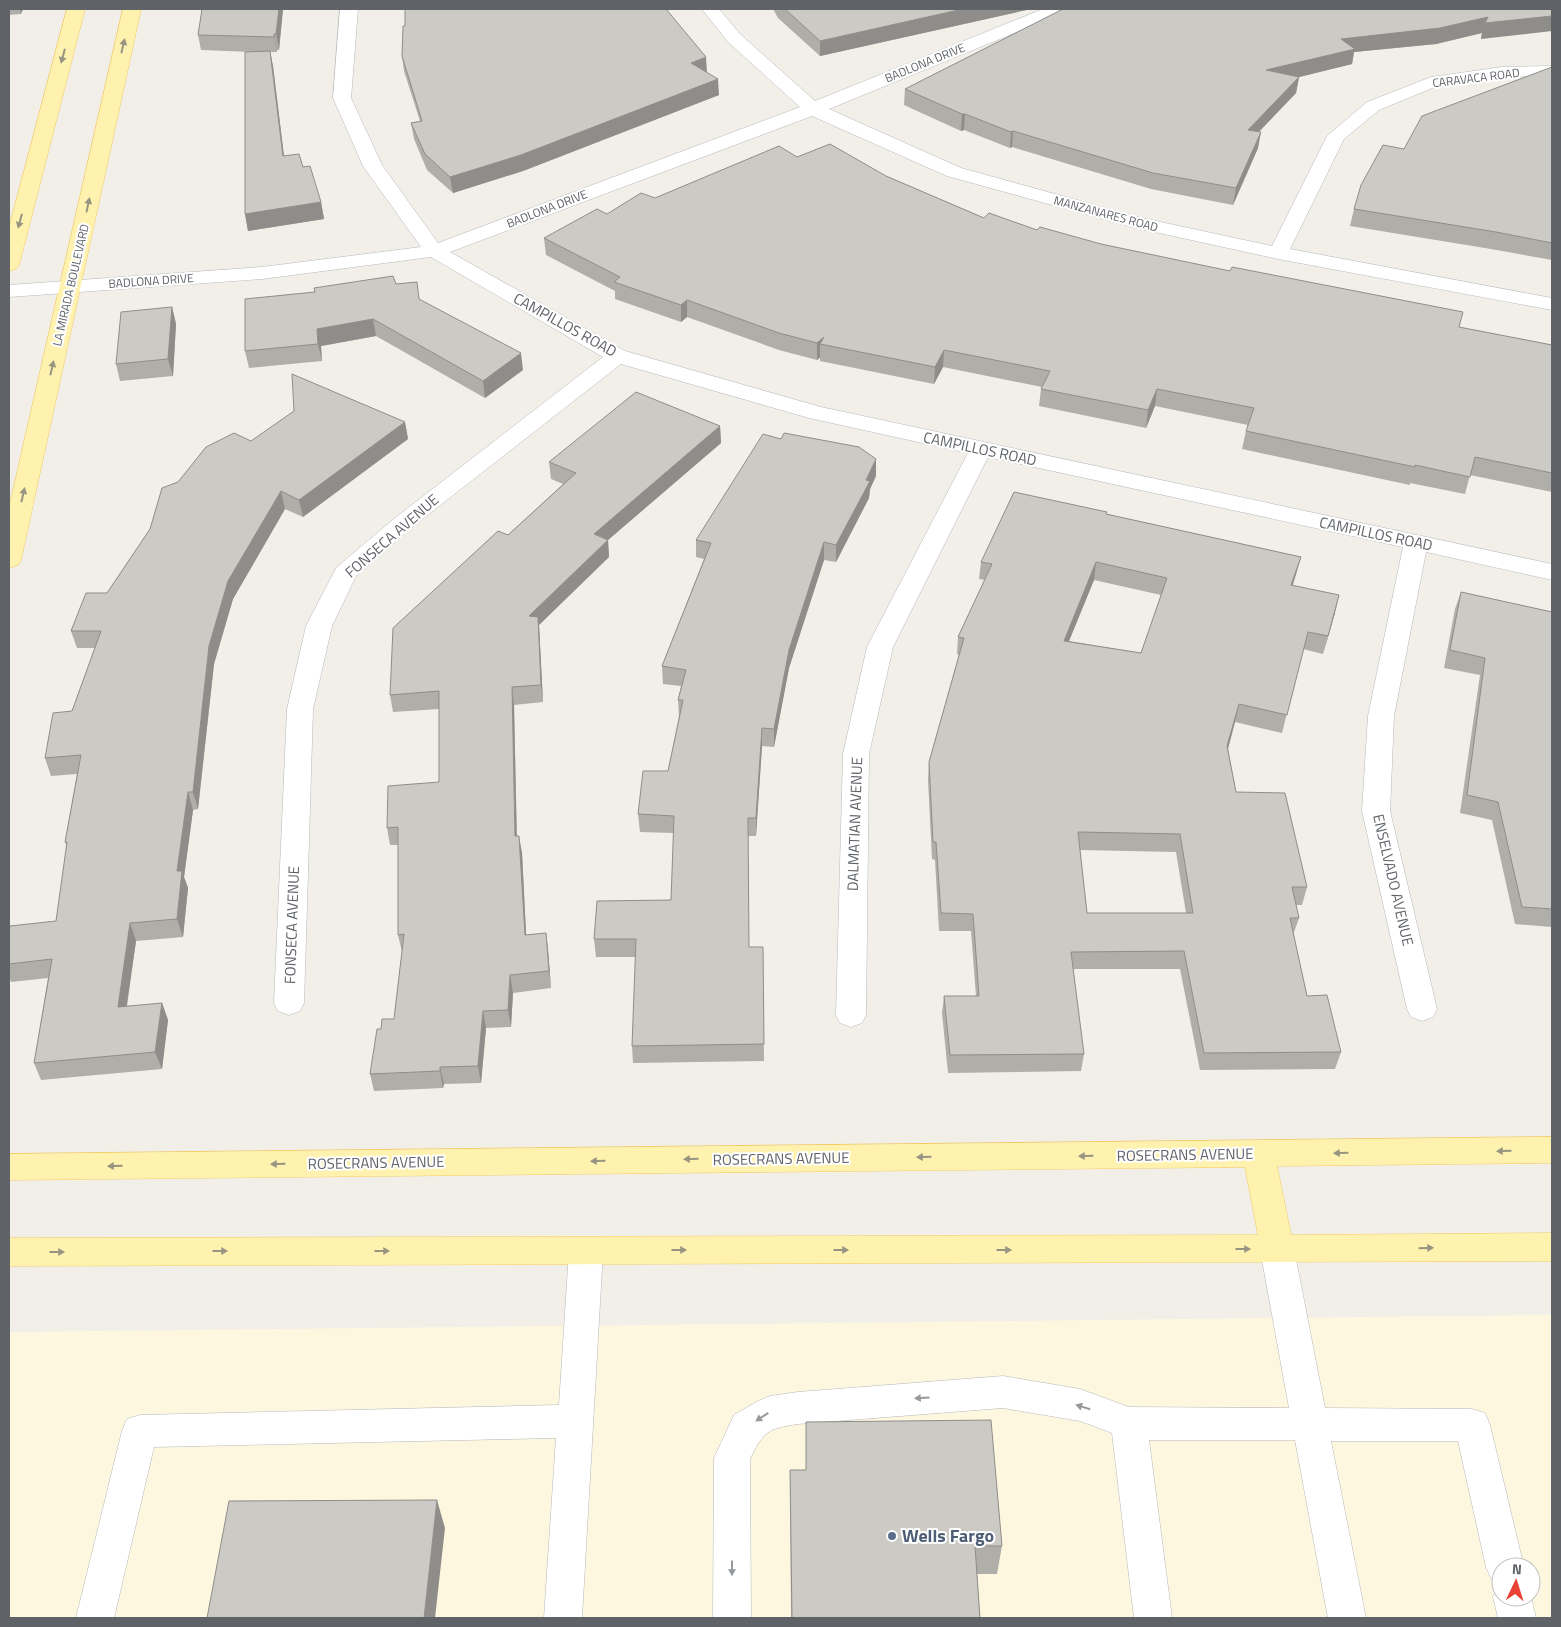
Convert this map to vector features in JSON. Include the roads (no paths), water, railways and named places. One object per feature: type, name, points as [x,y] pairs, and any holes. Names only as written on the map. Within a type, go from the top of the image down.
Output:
[{"type":"main road","points":[[9,265],[76,9]]},
{"type":"main road","name":"LA MIRADA BOULEVARD","points":[[9,560],[132,9]]},
{"type":"main road","name":"ROSECRANS AVENUE","points":[[9,1167],[1552,1150]]},
{"type":"main road","points":[[1258,1154],[1277,1249]]},
{"type":"main road","points":[[9,1252],[1552,1247]]},
{"type":"street","points":[[349,9],[342,98],[373,166],[434,251]]},
{"type":"street","name":"MANZANARES ROAD","points":[[710,9],[734,38],[813,109],[954,172],[1139,224],[1278,253],[1552,304]]},
{"type":"street","name":"BADLONA DRIVE","points":[[9,291],[262,273],[434,251],[813,109],[1057,9]]},
{"type":"street","name":"CARAVACA ROAD","points":[[1278,253],[1336,136],[1373,106],[1431,82],[1502,72],[1552,71]]},
{"type":"street","name":"CAMPILLOS ROAD","points":[[434,251],[617,356],[817,413],[1552,572]]},
{"type":"street","name":"FONSECA AVENUE","points":[[289,1003],[300,710],[318,626],[346,572],[403,523],[617,356]]},
{"type":"street","name":"DALMATIAN AVENUE","points":[[851,1015],[856,754],[880,647],[981,450]]},
{"type":"street","name":"ENSELVADO AVENUE","points":[[1416,542],[1381,716],[1376,811],[1422,1009]]},
{"type":"street","points":[[1277,1249],[1347,1618]]},
{"type":"street","points":[[563,1618],[586,1251]]},
{"type":"street","points":[[732,1618],[732,1458],[747,1427],[770,1412],[798,1408],[1003,1392],[1080,1405],[1129,1423],[1472,1425],[1503,1557]]},
{"type":"street","points":[[95,1618],[140,1431],[576,1421]]},
{"type":"street","points":[[1129,1423],[1153,1618]]},
{"type":"place","name":"Wells Fargo","points":[[892,1536]]}]
